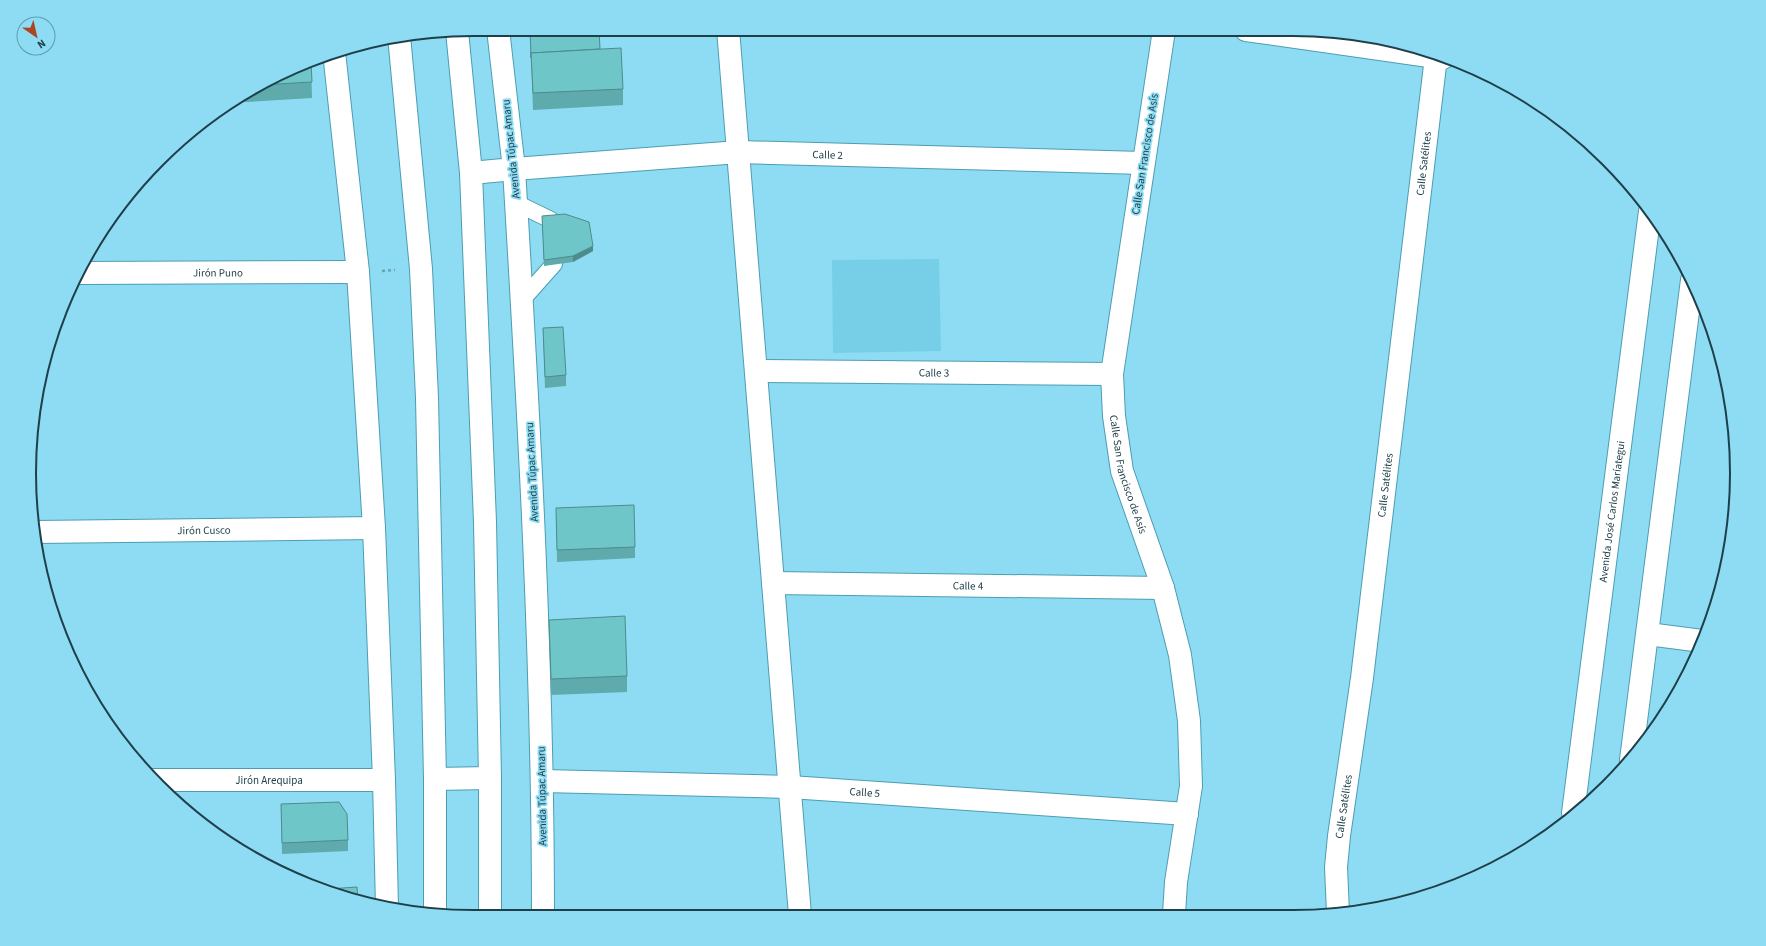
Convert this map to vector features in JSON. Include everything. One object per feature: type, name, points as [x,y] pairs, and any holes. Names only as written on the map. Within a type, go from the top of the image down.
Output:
[{"type":"main road","name":"Avenida Túpac Amaru","points":[[499,36],[514,169],[533,479],[543,781],[543,910]]},
{"type":"main road","points":[[729,36],[800,910]]},
{"type":"main road","name":"Calle San Francisco de Asís","points":[[1163,36],[1112,374],[1114,416],[1122,471],[1163,588],[1180,655],[1189,721],[1191,786],[1176,882],[1174,910]]},
{"type":"main road","points":[[1287,36],[1421,55]]},
{"type":"main road","points":[[458,37],[471,173],[484,514],[490,778],[490,910]]},
{"type":"main road","points":[[400,42],[421,269],[428,414],[435,779],[435,908]]},
{"type":"main road","points":[[335,58],[358,272],[374,528],[384,780],[387,902]]},
{"type":"main road","name":"Calle Satélites","points":[[1338,907],[1336,867],[1339,836],[1362,678],[1439,61]]},
{"type":"main road","name":"Calle 2","points":[[471,173],[738,152],[1143,163]]},
{"type":"main road","name":"Avenida José Carlos Maríategui","points":[[1574,808],[1649,220]]},
{"type":"main road","name":"Jirón Puno","points":[[85,273],[358,272]]},
{"type":"main road","points":[[1633,748],[1691,292]]},
{"type":"main road","name":"Calle 3","points":[[756,370],[1112,374]]},
{"type":"main road","name":"Jirón Cusco","points":[[40,532],[374,528]]},
{"type":"main road","name":"Calle 4","points":[[773,583],[1163,588]]},
{"type":"main road","points":[[1648,634],[1697,640]]},
{"type":"main road","points":[[435,779],[490,778]]},
{"type":"main road","name":"Jirón Arequipa","points":[[162,780],[384,780]]},
{"type":"main road","name":"Calle 5","points":[[543,781],[790,787],[1187,814]]},
{"type":"lane","points":[[516,203],[551,220]]},
{"type":"lane","points":[[522,300],[554,264]]},
{"type":"path","points":[[358,272],[421,269]]},
{"type":"shaded area","points":[[939,259],[941,351],[833,353],[832,260]]},
{"type":"building","points":[[530,36],[599,36],[600,49],[531,53],[531,58]]},
{"type":"building","points":[[621,48],[623,89],[533,93],[531,53]]},
{"type":"building","points":[[311,67],[312,82],[274,84]]},
{"type":"building","points":[[565,214],[589,222],[593,246],[573,256],[544,260],[542,216]]},
{"type":"building","points":[[563,327],[566,375],[545,377],[543,328]]},
{"type":"building","points":[[634,505],[635,547],[557,550],[556,508]]},
{"type":"building","points":[[625,616],[627,676],[551,679],[549,620]]},
{"type":"building","points":[[339,802],[347,814],[348,840],[282,843],[281,804]]},
{"type":"building","points":[[357,887],[357,894],[338,888]]}]
